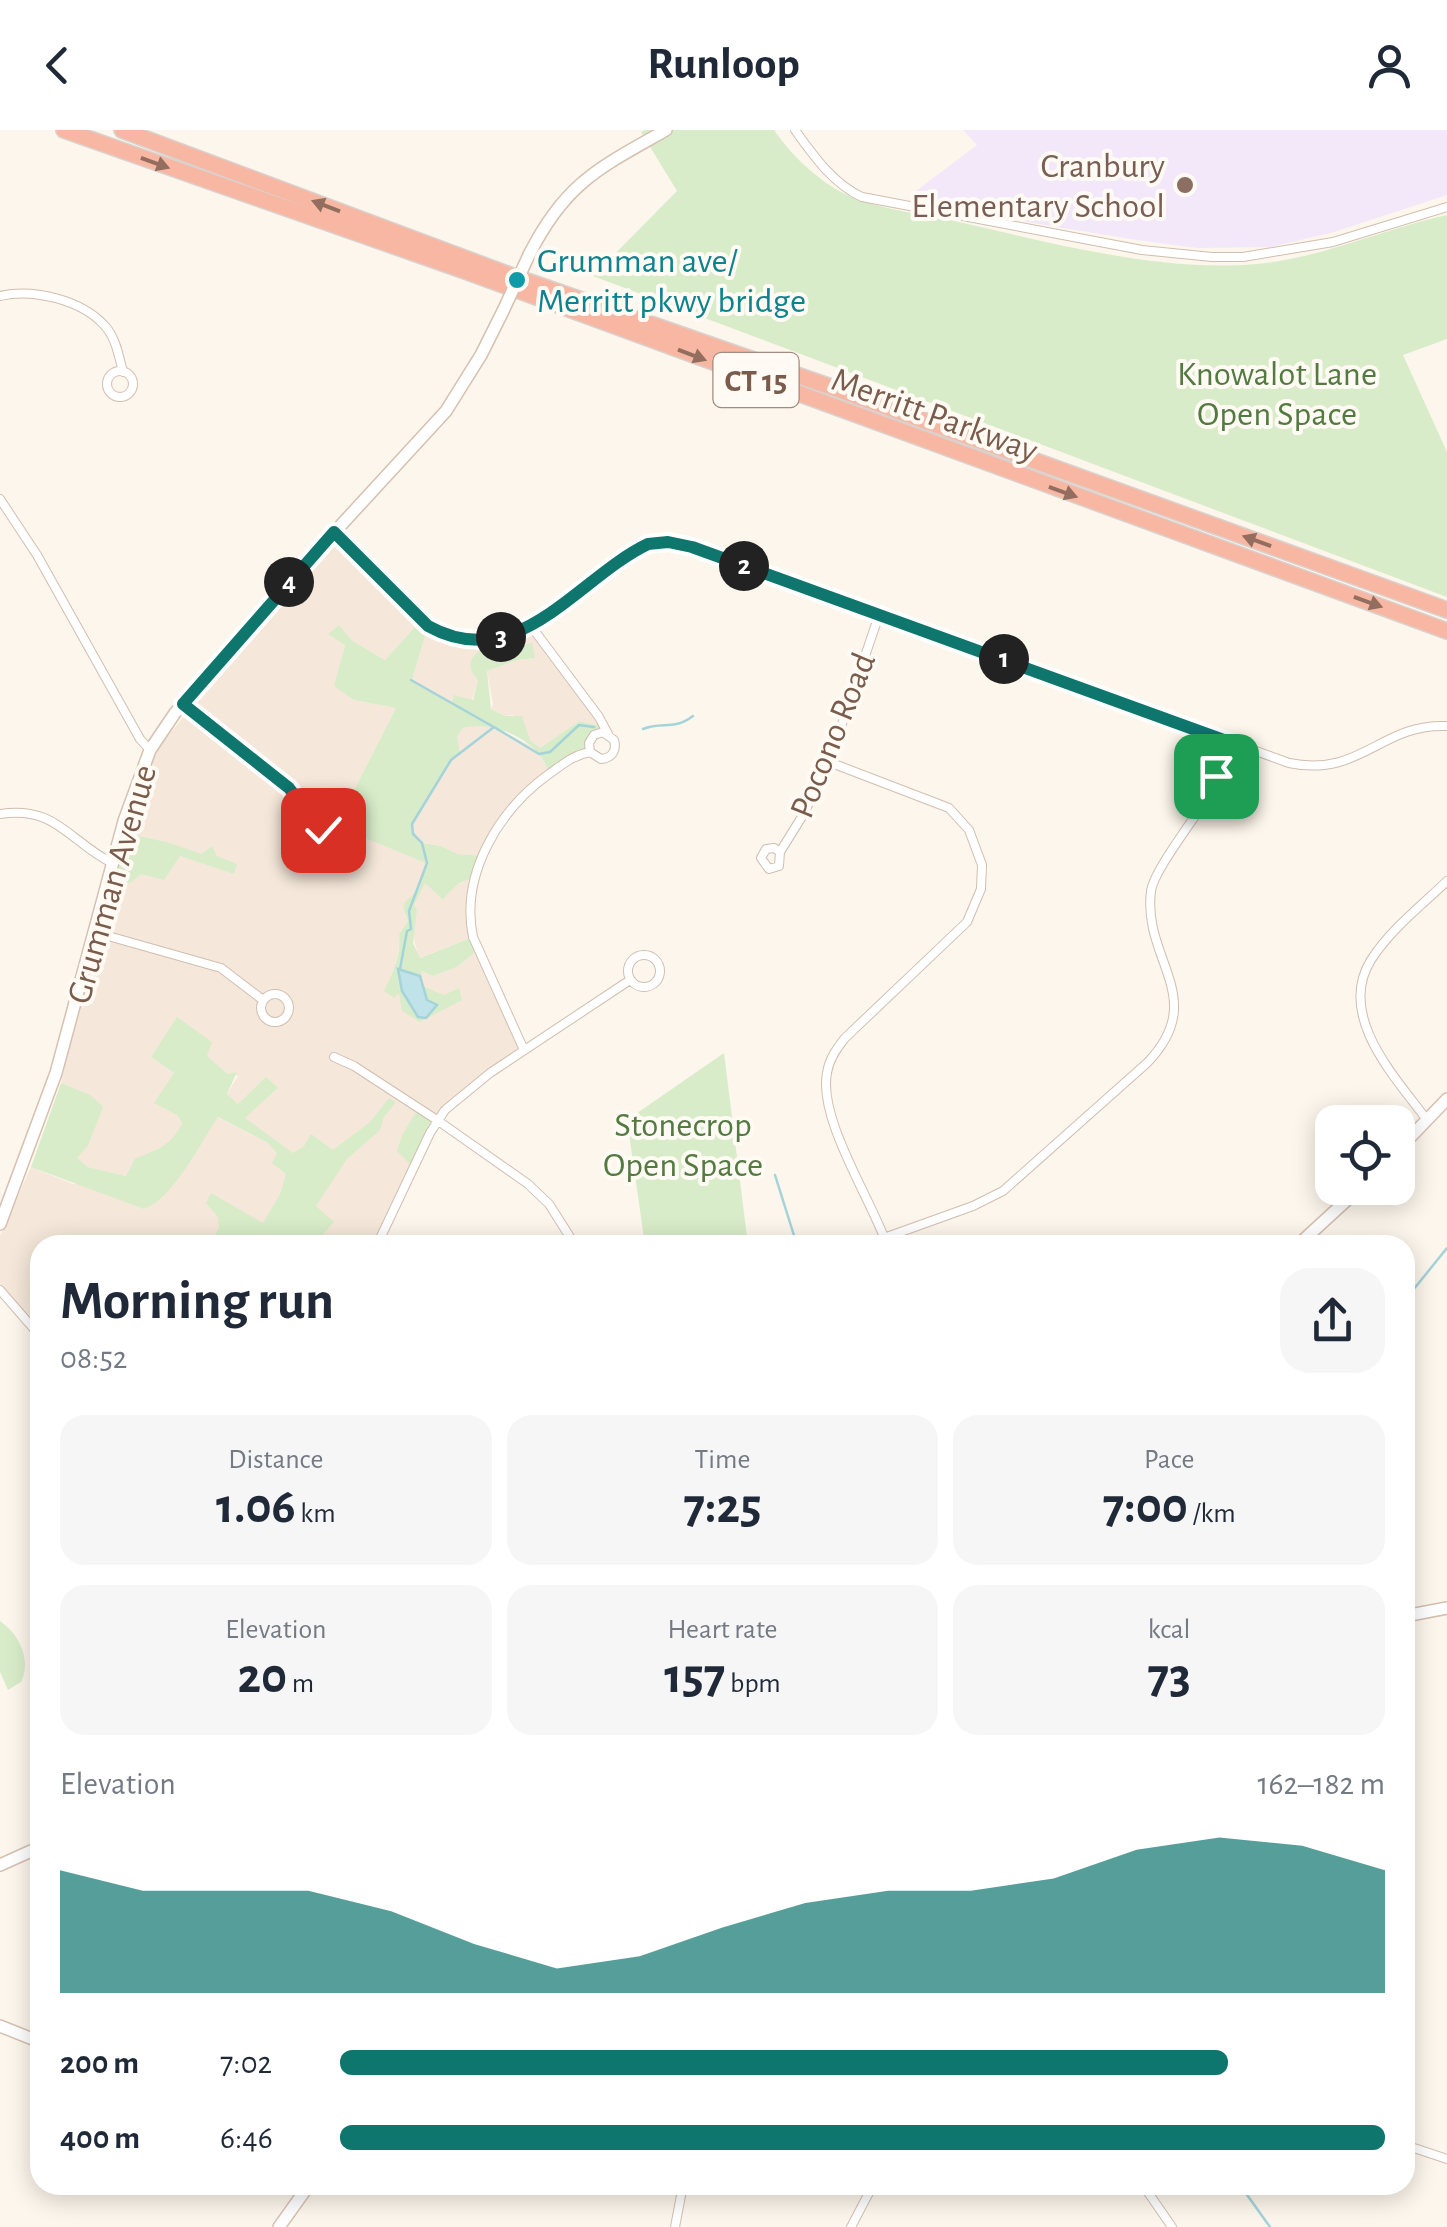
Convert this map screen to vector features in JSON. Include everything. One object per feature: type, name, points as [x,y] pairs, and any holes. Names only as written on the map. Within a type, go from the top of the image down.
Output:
[{"type":"highway","name":"Merritt Parkway","points":[[64,130],[464,271],[1447,631]]},
{"type":"highway","name":"Merritt Parkway","points":[[122,130],[507,274],[1447,610]]},
{"type":"street","name":"Grumman Avenue","points":[[0,1224],[56,1073],[112,862],[150,750],[183,704],[446,411],[482,355],[546,221],[574,187],[666,130]]},
{"type":"street","points":[[795,130],[828,172],[862,197],[1156,252],[1243,257],[1294,250],[1447,207]]},
{"type":"street","points":[[0,296],[39,295],[67,303],[95,318],[110,334],[123,372]]},
{"type":"street","points":[[0,500],[150,750]]},
{"type":"street","points":[[334,532],[415,615],[440,632],[478,640],[504,637],[531,626],[635,551],[668,542],[692,547],[1229,742],[1312,768],[1338,765],[1422,726],[1447,726]]},
{"type":"street","name":"Pocono Road","points":[[780,852],[803,816],[828,762],[879,616]]},
{"type":"street","points":[[531,626],[600,716],[615,744],[610,757],[596,758],[590,752],[589,742],[594,734],[608,734]]},
{"type":"street","points":[[183,704],[289,788],[307,812],[317,815],[323,824],[320,836],[310,842],[299,838],[294,828],[297,817],[307,812]]},
{"type":"street","points":[[903,1235],[1003,1191],[1122,1085],[1168,1038],[1175,1021],[1175,1003],[1155,929],[1151,890],[1209,794],[1229,742]]},
{"type":"street","points":[[524,1050],[472,937],[470,899],[483,856],[514,804],[572,757],[590,752]]},
{"type":"street","points":[[828,762],[949,808],[969,830],[982,866],[981,889],[967,922],[845,1038],[827,1072],[826,1096],[832,1120],[883,1235]]},
{"type":"street","points":[[0,814],[30,812],[46,817],[112,862]]},
{"type":"street","points":[[1427,1120],[1375,1047],[1360,998],[1372,958],[1447,880]]},
{"type":"street","points":[[94,932],[220,968],[263,1000]]},
{"type":"street","points":[[638,956],[650,956],[658,964],[660,976],[652,985],[640,987],[630,980],[629,964],[638,956]]},
{"type":"street","points":[[382,1235],[437,1120],[474,1084],[630,980]]},
{"type":"street","points":[[334,1057],[437,1120],[540,1195],[568,1235]]},
{"type":"street","points":[[1415,1132],[1447,1100]]},
{"type":"street","points":[[1309,1235],[1342,1205]]},
{"type":"street","points":[[0,1290],[30,1324]]},
{"type":"street","points":[[1415,1614],[1447,1608]]},
{"type":"street","points":[[0,1865],[30,1852]]},
{"type":"street","points":[[0,2026],[30,2038]]},
{"type":"street","points":[[1415,2148],[1447,2159]]},
{"type":"street","points":[[279,2227],[302,2195]]},
{"type":"street","points":[[674,2227],[681,2195]]},
{"type":"street","points":[[852,2227],[868,2195]]},
{"type":"street","points":[[1150,2195],[1172,2227]]},
{"type":"shaded area","name":"Cranbury Elementary School","points":[[963,130],[1447,130],[1447,195],[1334,232],[1272,247],[1197,248],[1137,240],[1032,223],[912,194],[977,145]]},
{"type":"shaded area","points":[[340,537],[421,620],[385,660],[353,641],[339,625],[345,644],[338,674],[354,700],[396,708],[337,826],[427,863],[405,915],[408,921],[399,934],[395,965],[385,991],[444,995],[423,986],[421,971],[433,976],[457,967],[478,950],[524,1050],[445,1110],[382,1235],[30,1235],[30,1324],[0,1290],[0,1236],[31,1167],[73,1184],[178,1176],[217,1117],[268,1143],[272,1141],[244,1118],[278,1088],[238,1104],[227,1094],[238,1076],[228,1074],[207,1056],[178,1017],[151,1057],[174,1073],[177,1115],[182,1123],[178,1133],[160,1150],[135,1158],[126,1176],[88,1167],[76,1158],[88,1146],[102,1107],[91,1095],[61,1083],[109,876],[141,874],[180,856],[234,874],[202,855],[126,833],[142,780],[158,748],[277,604]]},
{"type":"shaded area","points":[[428,626],[468,640],[531,626],[599,717],[596,725],[579,721],[540,748],[513,715],[505,716],[491,709],[487,671],[534,658],[524,642],[488,652],[480,650],[472,700],[452,703],[434,693],[412,680]]},
{"type":"shaded area","points":[[494,727],[529,745],[550,773],[528,789],[483,856],[458,854],[422,843],[411,828],[451,760],[456,738],[463,728]]},
{"type":"shaded area","points":[[474,880],[473,937],[419,958],[412,933],[417,910],[413,905],[419,890],[425,882],[443,900],[452,888]]},
{"type":"green space","name":"Knowalot Lane Open Space","points":[[774,130],[817,176],[861,200],[1142,260],[1219,266],[1281,261],[1447,215],[1447,339],[1403,355],[1447,452],[1447,597],[593,276],[677,191],[641,132]]},
{"type":"green space","points":[[421,620],[428,626],[412,680],[452,703],[454,695],[473,700],[478,680],[470,665],[480,650],[488,652],[532,643],[535,658],[487,671],[491,709],[505,716],[522,716],[530,740],[540,748],[579,721],[596,725],[599,717],[607,730],[594,735],[590,752],[550,773],[530,745],[503,731],[463,728],[457,737],[460,754],[450,760],[411,828],[422,843],[458,854],[483,856],[474,880],[461,883],[443,900],[425,883],[414,905],[417,910],[413,943],[420,958],[473,937],[478,950],[457,967],[433,976],[421,971],[423,986],[444,995],[459,988],[462,1000],[420,1022],[402,1011],[399,993],[394,998],[384,991],[398,956],[399,934],[408,921],[404,904],[415,893],[426,863],[336,826],[396,708],[354,700],[334,686],[345,645],[328,634],[339,625],[353,641],[385,660]]},
{"type":"green space","points":[[126,833],[202,854],[212,846],[217,856],[237,864],[234,874],[180,856],[164,880],[141,874],[130,883],[109,876]]},
{"type":"green space","points":[[177,1017],[212,1042],[207,1056],[228,1074],[237,1072],[227,1094],[238,1104],[266,1077],[278,1088],[245,1118],[293,1153],[304,1146],[311,1134],[333,1150],[370,1122],[389,1098],[396,1102],[380,1130],[347,1159],[316,1206],[334,1222],[323,1235],[215,1235],[218,1217],[206,1203],[211,1193],[263,1223],[280,1194],[286,1174],[272,1163],[277,1153],[268,1143],[218,1117],[176,1182],[144,1209],[31,1167],[61,1083],[91,1095],[103,1107],[88,1146],[77,1158],[88,1167],[126,1176],[135,1158],[168,1142],[182,1123],[177,1115],[154,1103],[174,1073],[151,1057]]},
{"type":"green space","name":"Stonecrop Open Space","points":[[724,1053],[747,1235],[644,1235],[627,1120]]},
{"type":"green space","points":[[418,1109],[437,1120],[415,1169],[397,1151]]},
{"type":"green space","points":[[0,1621],[18,1640],[24,1656],[21,1682],[8,1690],[0,1672]]},
{"type":"water","points":[[398,969],[420,976],[427,1000],[437,1005],[426,1018],[418,1017],[402,991]]},
{"type":"waterway","points":[[411,680],[492,726]]},
{"type":"waterway","points":[[643,729],[680,723],[693,716]]},
{"type":"waterway","points":[[400,969],[407,931],[411,929],[409,911],[427,863],[412,824],[451,760],[494,727],[539,754],[550,752],[579,725],[594,727]]},
{"type":"waterway","points":[[775,1175],[794,1235]]},
{"type":"waterway","points":[[1415,1288],[1447,1248]]},
{"type":"waterway","points":[[1247,2195],[1270,2227]]},
{"type":"place","name":"Cranbury Elementary School","points":[[1185,185]]},
{"type":"place","name":"Grumman ave/ Merritt pkwy bridge","points":[[517,280]]},
{"type":"route","points":[[323,830],[319,816],[307,812],[289,788],[183,704],[334,532],[428,626],[455,637],[478,640],[504,637],[531,626],[648,544],[668,542],[692,547],[1229,742],[1216,776]]}]
